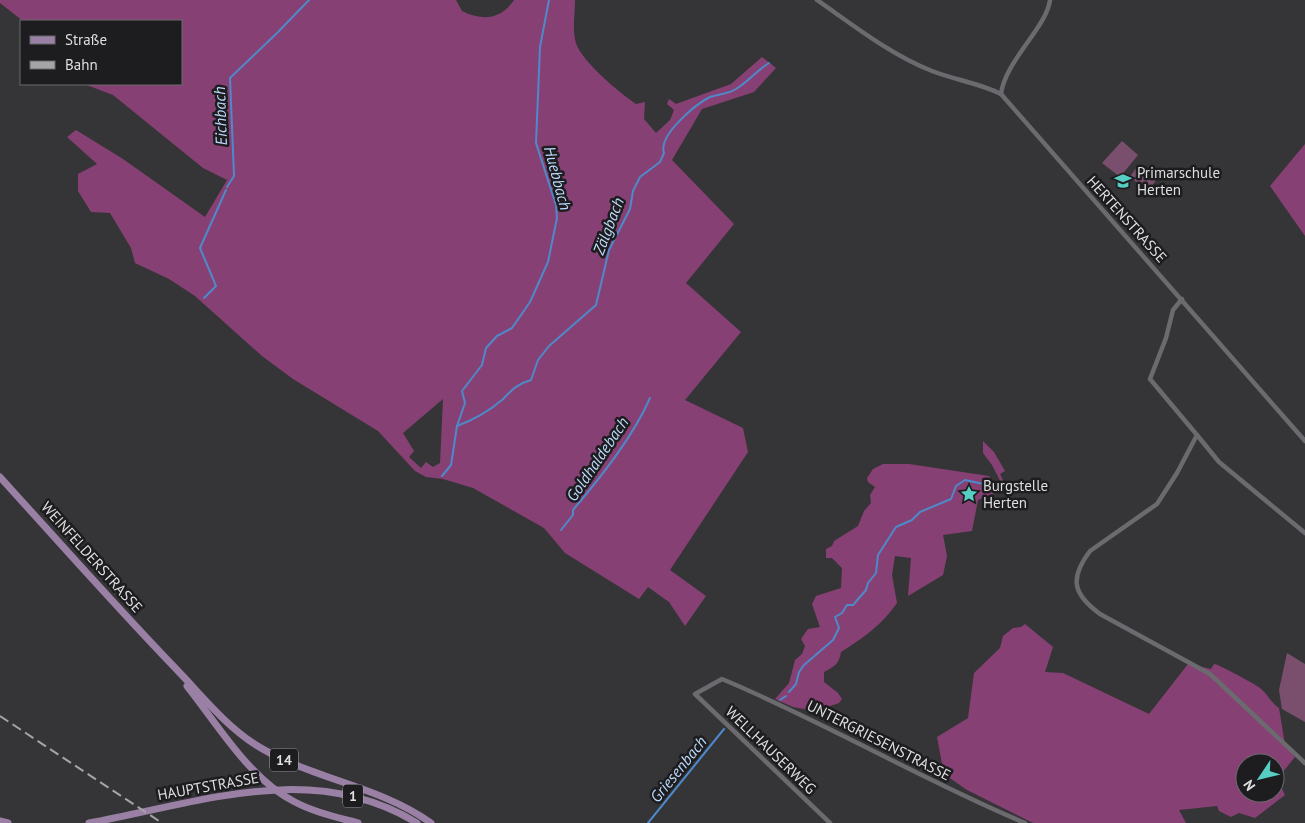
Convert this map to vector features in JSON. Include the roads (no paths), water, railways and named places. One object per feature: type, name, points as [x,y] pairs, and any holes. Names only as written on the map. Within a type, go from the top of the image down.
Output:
[{"type":"main road","name":"WEINFELDERSTRASSE","points":[[0,477],[221,716],[253,743],[305,769],[392,801],[431,823]]},
{"type":"main road","name":"WEINFELDERSTRASSE","points":[[164,656],[249,764],[268,785],[304,807],[358,823]]},
{"type":"main road","name":"HAUPTSTRASSE","points":[[89,823],[264,790],[306,788],[348,795],[386,807],[417,823]]},
{"type":"main road","points":[[0,821],[8,823]]},
{"type":"street","points":[[817,0],[906,58],[932,71],[983,85],[1002,94],[1002,86],[1016,58],[1037,26],[1050,0]]},
{"type":"street","name":"HERTENSTRASSE","points":[[1002,94],[1305,441]]},
{"type":"street","points":[[1182,299],[1173,310],[1166,338],[1150,379],[1219,462],[1305,533]]},
{"type":"street","points":[[1197,435],[1177,473],[1157,504],[1090,551],[1084,560],[1076,581],[1077,591],[1086,604],[1100,614],[1210,674],[1280,738],[1305,764]]},
{"type":"street","name":"UNTERGRIESENSTRASSE","points":[[695,694],[722,679],[777,702],[973,801],[1025,823]]},
{"type":"street","name":"WELLHAUSERWEG","points":[[695,694],[830,823]]},
{"type":"waterway","name":"Eichbach","points":[[278,32],[309,0]]},
{"type":"waterway","name":"Huebbach","points":[[442,476],[451,465],[457,426],[465,403],[462,391],[482,365],[486,348],[497,336],[512,328],[530,302],[548,262],[557,218],[556,205],[536,143],[540,47],[549,0]]},
{"type":"waterway","name":"Eichbach","points":[[227,187],[234,176],[230,78],[277,33]]},
{"type":"waterway","name":"Zälgbach","points":[[457,426],[475,418],[502,400],[522,383],[531,380],[538,360],[549,346],[596,305],[609,250],[630,209],[633,191],[640,177],[660,162],[664,153],[664,146],[672,129],[688,113],[704,101],[710,97],[733,91],[769,63]]},
{"type":"waterway","name":"Eichbach","points":[[204,298],[216,286],[200,248],[226,190]]},
{"type":"waterway","name":"Goldhaldebach","points":[[561,530],[573,515],[573,510],[605,471],[625,442],[650,398]]},
{"type":"waterway","name":"Griesenbach","points":[[789,692],[796,684],[799,672],[804,665],[833,640],[839,628],[835,617],[842,613],[847,605],[853,605],[866,590],[868,583],[876,573],[878,555],[896,527],[912,520],[920,512],[951,499],[956,486],[965,480],[988,485]]},
{"type":"waterway","points":[[780,700],[786,696]]},
{"type":"waterway","name":"Griesenbach","points":[[648,823],[724,729]]},
{"type":"railway","points":[[0,716],[162,823]]},
{"type":"place","name":"Primarschule Herten","points":[[1123,181]]},
{"type":"place","name":"Burgstelle Herten","points":[[969,494]]}]
